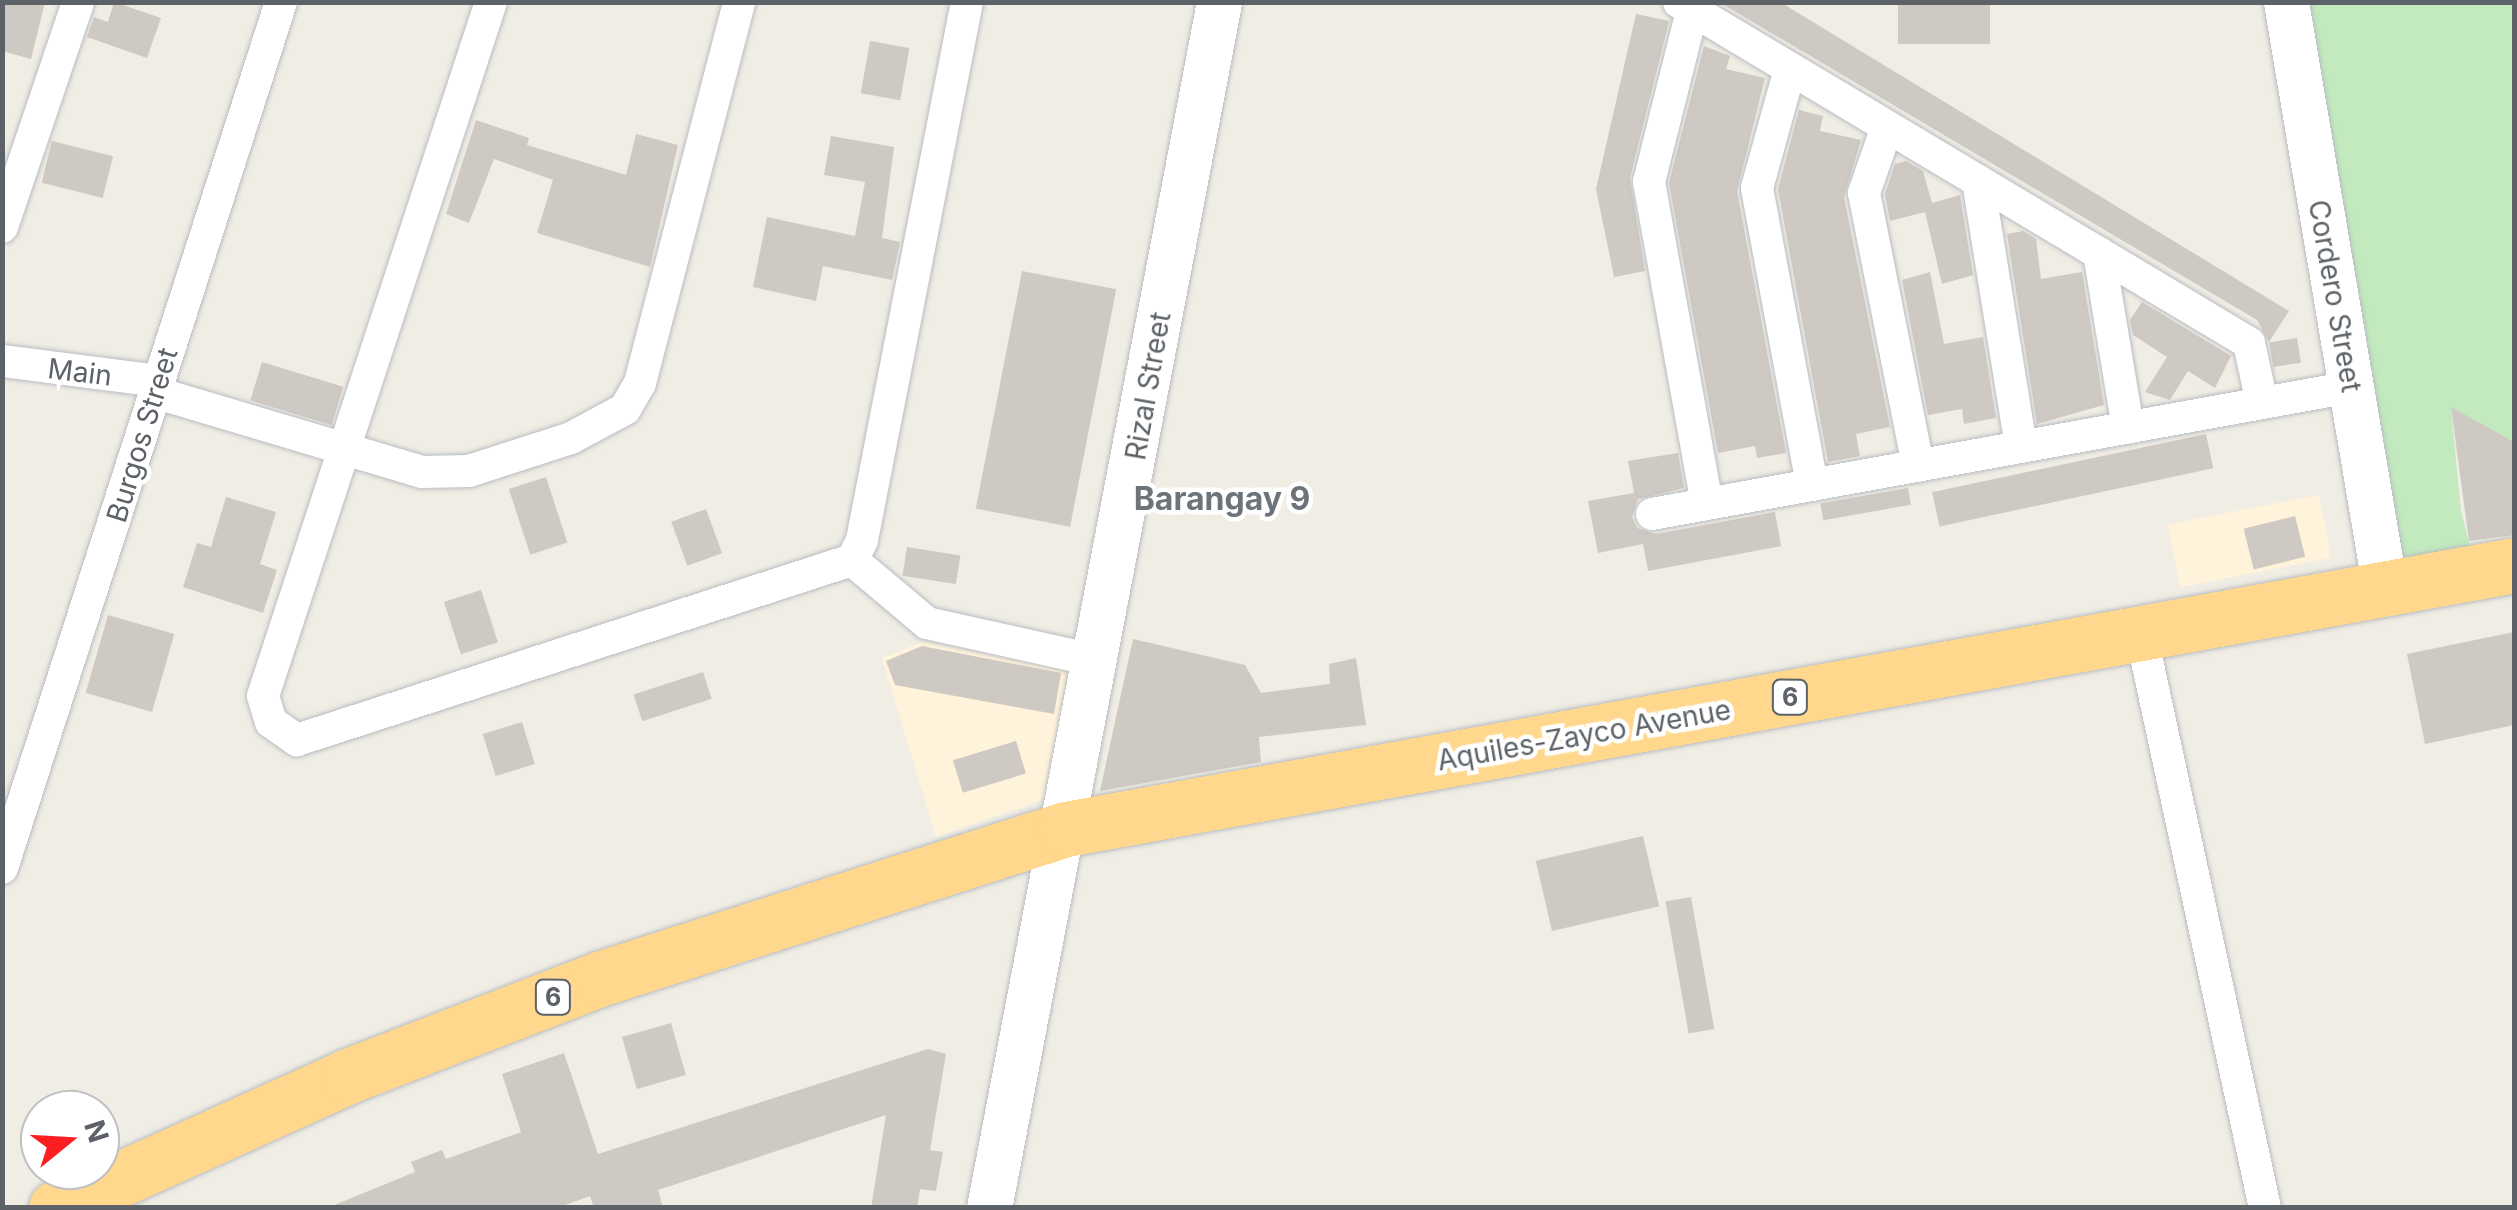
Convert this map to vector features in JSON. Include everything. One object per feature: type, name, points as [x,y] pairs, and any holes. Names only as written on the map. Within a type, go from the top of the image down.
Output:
[{"type":"highway","name":"Aquiles-Zayco Avenue","points":[[1066,829],[2514,565]]},
{"type":"highway","name":"6","points":[[56,1208],[348,1076],[602,978],[1066,829]]},
{"type":"street","points":[[2,228],[78,2]]},
{"type":"street","name":"Burgos Street","points":[[2,868],[281,2]]},
{"type":"street","points":[[491,2],[263,696],[271,722],[298,740],[852,560],[862,540],[967,2]]},
{"type":"street","name":"Main","points":[[2,361],[158,387],[422,472],[469,472],[571,438],[626,409],[640,383],[739,2]]},
{"type":"street","name":"Rizal Street","points":[[989,1208],[1066,829],[1219,2]]},
{"type":"street","name":"Cordero Street","points":[[2286,2],[2385,589]]},
{"type":"street","points":[[1707,504],[1649,182],[1685,7],[2249,343],[2262,403]]},
{"type":"street","points":[[1790,69],[1756,188],[1812,485]]},
{"type":"street","points":[[1888,127],[1864,192],[1918,466]]},
{"type":"street","points":[[1978,181],[2021,447]]},
{"type":"street","points":[[2099,253],[2128,428]]},
{"type":"street","points":[[1652,514],[2351,387]]},
{"type":"street","points":[[852,560],[927,623],[1098,660]]},
{"type":"street","points":[[2141,633],[2265,1208]]},
{"type":"shaded area","points":[[2319,495],[2331,558],[2180,587],[2168,524]]},
{"type":"shaded area","points":[[921,642],[1071,670],[1048,798],[936,837],[882,658]]},
{"type":"green space","points":[[2301,3],[2514,3],[2514,442],[2451,408],[2461,512],[2473,556],[2395,574]]},
{"type":"building","points":[[2,2],[45,2],[31,59],[2,51]]},
{"type":"building","points":[[114,2],[161,18],[147,58],[87,37],[94,17],[108,22]]},
{"type":"building","points":[[1719,2],[1780,2],[2289,311],[2269,342],[2257,320]]},
{"type":"building","points":[[1898,2],[1990,2],[1990,44],[1898,44]]},
{"type":"building","points":[[1636,14],[1669,21],[1630,178],[1645,271],[1614,277],[1596,189]]},
{"type":"building","points":[[870,41],[909,48],[900,100],[861,93]]},
{"type":"building","points":[[1704,46],[1730,56],[1726,69],[1765,78],[1737,191],[1786,453],[1757,458],[1755,446],[1718,453],[1669,183]]},
{"type":"building","points":[[1799,110],[1823,116],[1820,131],[1861,140],[1844,197],[1890,427],[1856,434],[1860,456],[1828,462],[1778,189]]},
{"type":"building","points":[[476,120],[529,138],[527,145],[626,175],[636,134],[678,145],[650,267],[537,233],[553,180],[494,159],[469,223],[446,214]]},
{"type":"building","points":[[831,136],[894,147],[882,238],[900,242],[892,280],[823,266],[816,301],[753,287],[767,217],[855,236],[865,182],[824,175]]},
{"type":"building","points":[[52,141],[113,156],[103,198],[42,183]]},
{"type":"building","points":[[1906,161],[1923,171],[1932,203],[1960,195],[1973,275],[1942,284],[1925,212],[1890,221],[1885,194],[1895,164]]},
{"type":"building","points":[[2023,231],[2036,239],[2041,279],[2082,272],[2104,405],[2037,424],[2007,234]]},
{"type":"building","points":[[1022,271],[1116,289],[1070,527],[976,509]]},
{"type":"building","points":[[1930,272],[1944,344],[1983,337],[1996,418],[1964,424],[1962,409],[1928,415],[1902,280]]},
{"type":"building","points":[[2142,302],[2231,356],[2215,388],[2188,371],[2170,400],[2145,392],[2167,357],[2133,335],[2130,320]]},
{"type":"building","points":[[2297,338],[2301,363],[2273,367],[2269,342]]},
{"type":"building","points":[[262,362],[343,387],[332,425],[250,400]]},
{"type":"building","points":[[2451,407],[2514,442],[2514,535],[2469,541]]},
{"type":"building","points":[[2206,434],[2213,468],[1939,526],[1932,492]]},
{"type":"building","points":[[1678,453],[1684,488],[1638,499],[1632,517],[1637,528],[1656,534],[1775,512],[1781,546],[1648,571],[1643,544],[1598,553],[1588,501],[1634,493],[1628,461]]},
{"type":"building","points":[[546,477],[567,543],[530,555],[509,489]]},
{"type":"building","points":[[1908,488],[1911,505],[1823,520],[1820,503]]},
{"type":"building","points":[[226,497],[276,512],[260,564],[277,570],[263,613],[183,587],[197,543],[211,547]]},
{"type":"building","points":[[706,509],[722,553],[687,566],[671,522]]},
{"type":"building","points":[[2295,516],[2305,557],[2254,570],[2244,529]]},
{"type":"building","points":[[907,547],[960,555],[956,584],[902,576]]},
{"type":"building","points":[[481,590],[498,642],[461,654],[444,602]]},
{"type":"building","points":[[108,615],[174,634],[152,712],[86,693]]},
{"type":"building","points":[[2514,632],[2514,725],[2425,744],[2407,654]]},
{"type":"building","points":[[1133,639],[1245,665],[1261,693],[1330,684],[1329,664],[1356,658],[1366,725],[1259,737],[1261,762],[1100,791]]},
{"type":"building","points":[[922,646],[1061,673],[1054,714],[895,685],[886,661]]},
{"type":"building","points":[[703,672],[712,699],[642,721],[634,695]]},
{"type":"building","points":[[522,722],[535,764],[496,776],[483,734]]},
{"type":"building","points":[[1016,741],[1026,774],[963,793],[953,760]]},
{"type":"building","points":[[1643,836],[1659,906],[1552,931],[1536,861]]},
{"type":"building","points":[[1691,897],[1714,1029],[1689,1033],[1665,902]]},
{"type":"building","points":[[671,1023],[686,1075],[637,1089],[622,1037]]},
{"type":"building","points":[[928,1049],[946,1054],[930,1150],[943,1152],[936,1191],[920,1189],[917,1208],[871,1208],[886,1115],[658,1190],[663,1208],[594,1208],[590,1196],[557,1208],[327,1208],[415,1172],[411,1162],[442,1150],[446,1159],[521,1132],[502,1074],[564,1053],[598,1154]]},
{"type":"district","name":"Barangay 9","points":[[1222,499]]}]
